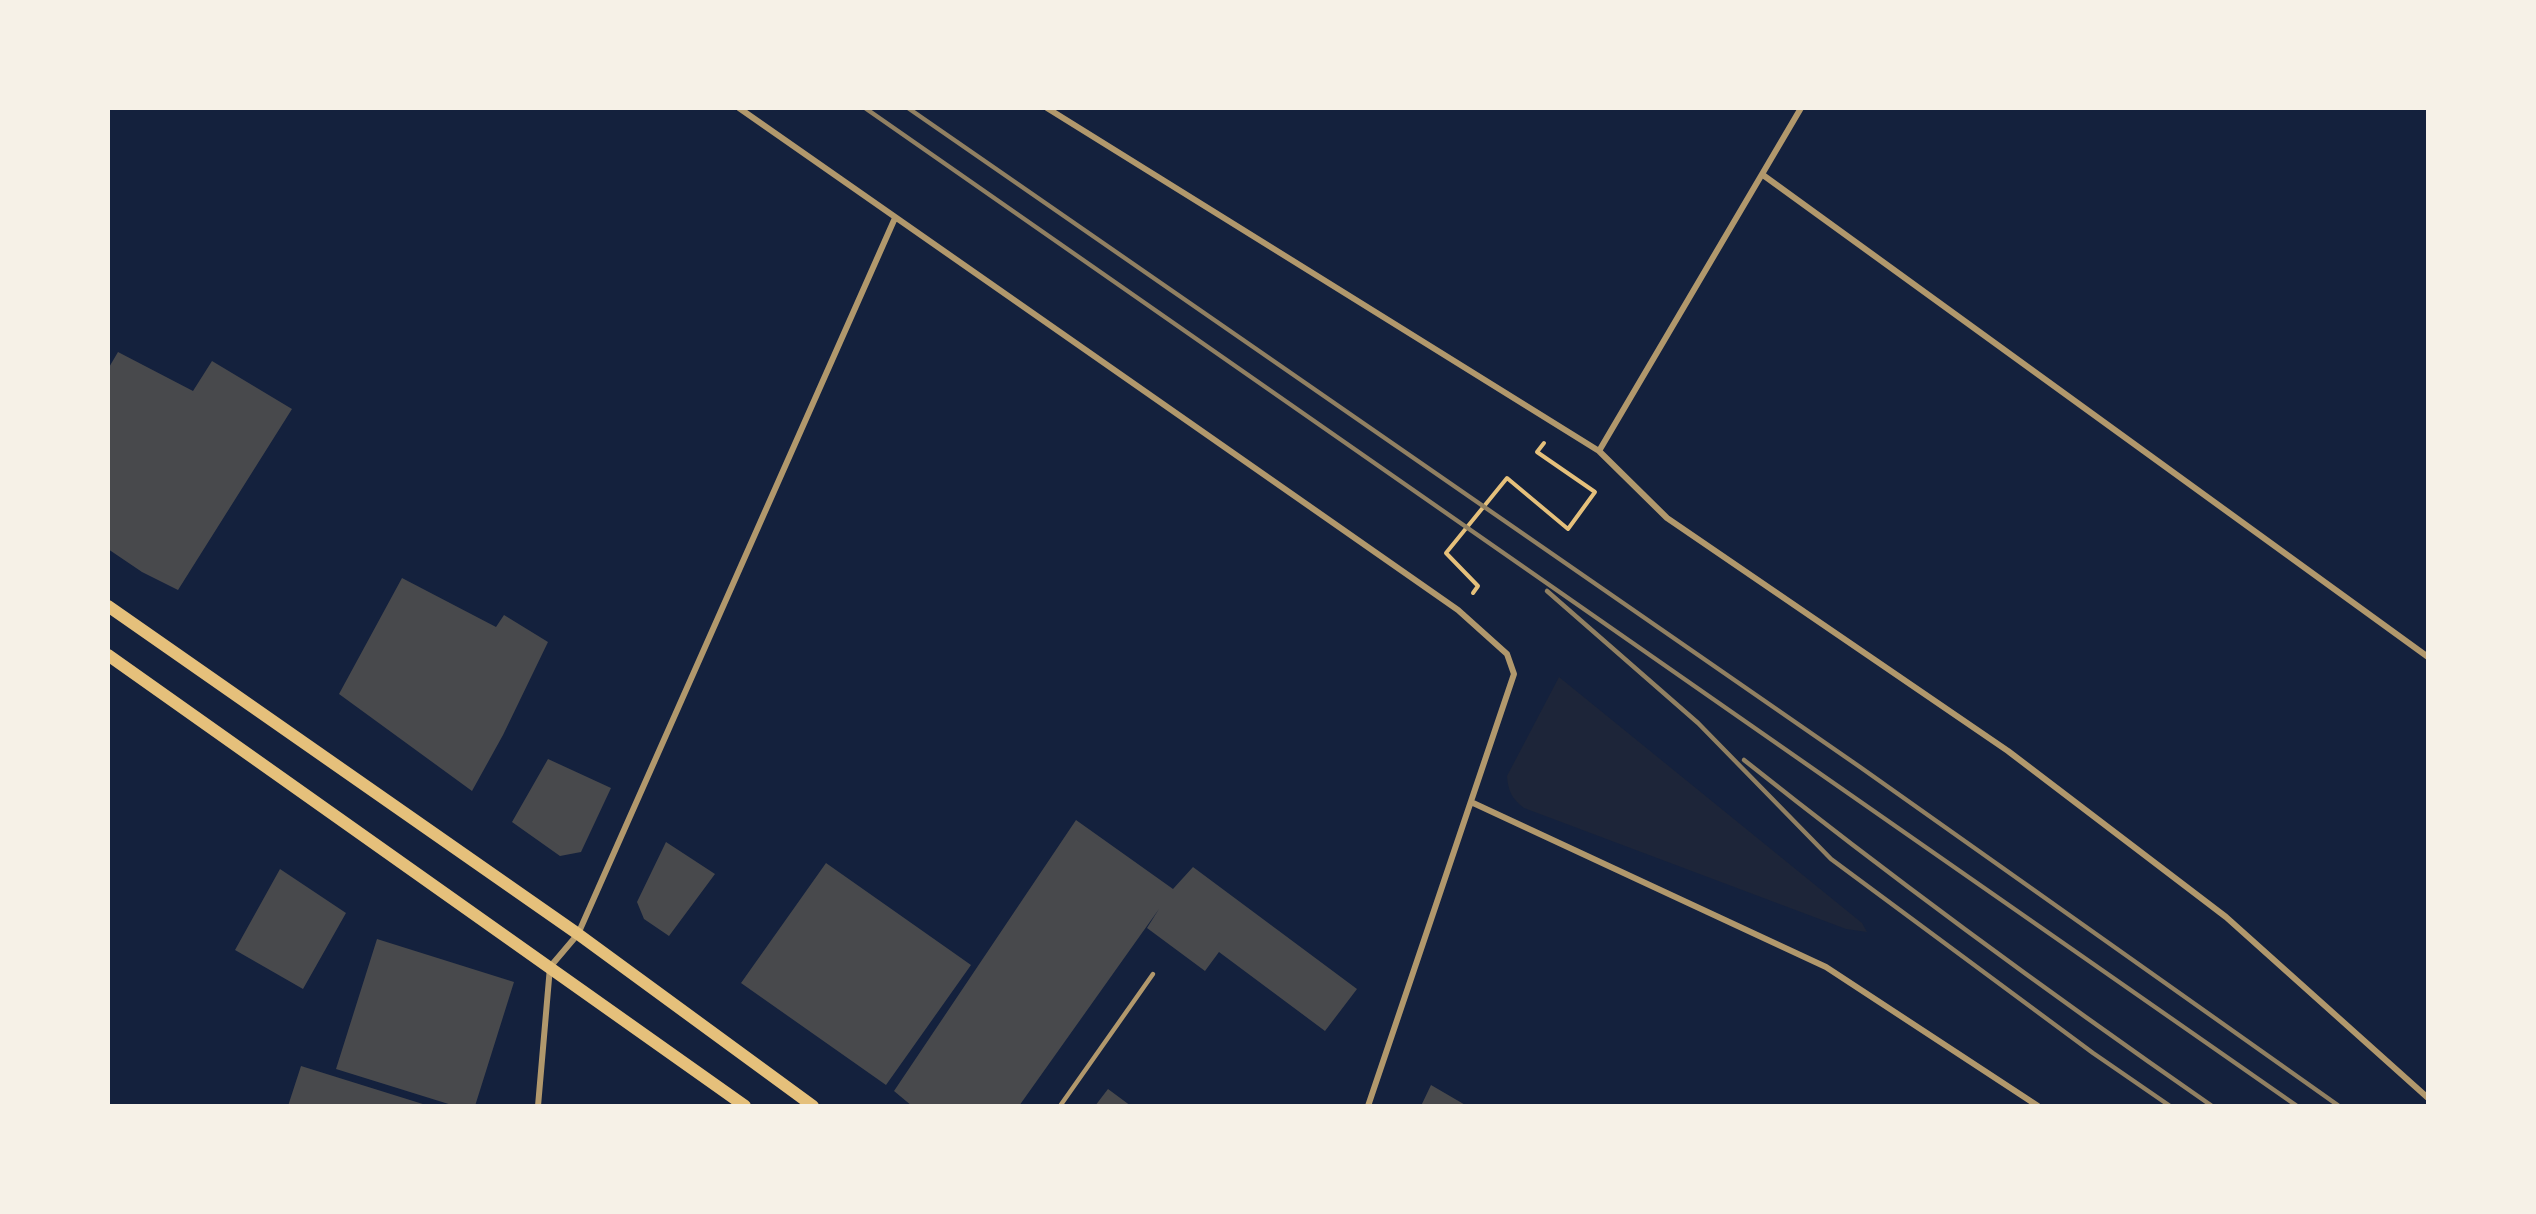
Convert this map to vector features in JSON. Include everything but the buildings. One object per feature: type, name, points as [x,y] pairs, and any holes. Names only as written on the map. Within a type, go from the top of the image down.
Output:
[{"type":"main road","points":[[108,606],[578,934],[813,1106]]},
{"type":"main road","points":[[108,655],[745,1106]]},
{"type":"street","points":[[739,108],[1458,610],[1507,654],[1514,674],[1368,1106]]},
{"type":"street","points":[[1047,108],[1599,451],[1667,518],[2008,752],[2226,917],[2428,1098]]},
{"type":"street","points":[[1599,451],[1801,108]]},
{"type":"street","points":[[1763,175],[2428,657]]},
{"type":"street","points":[[538,1106],[550,967],[578,934],[895,218]]},
{"type":"street","points":[[1472,802],[1826,967],[2038,1106]]},
{"type":"lane","points":[[1060,1106],[1153,974]]},
{"type":"path","points":[[1478,586],[1446,553],[1507,478],[1568,529],[1595,492],[1537,452],[1556,425]]},
{"type":"shaded area","points":[[1559,677],[1862,923],[1867,932],[1846,929],[1520,805],[1511,794],[1507,776]]},
{"type":"railway","points":[[865,108],[2297,1106]]},
{"type":"railway","points":[[908,108],[1860,767],[2339,1106]]},
{"type":"railway","points":[[1547,591],[1698,723],[1831,859],[2093,1053],[2170,1106]]},
{"type":"railway","points":[[1744,760],[1975,937],[2212,1106]]}]
